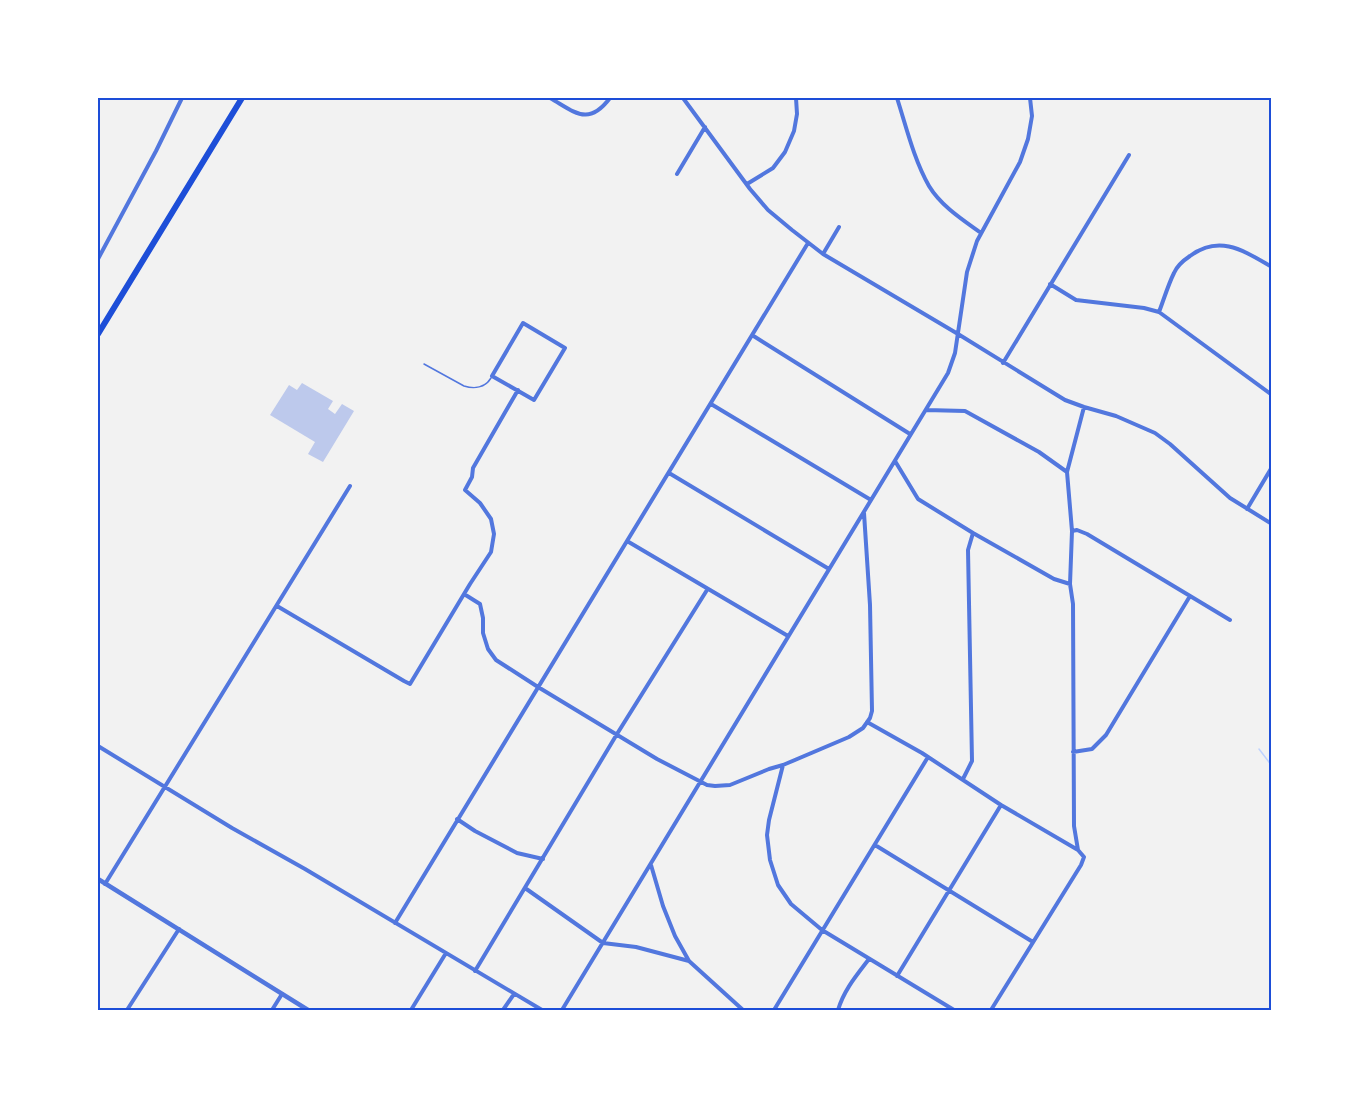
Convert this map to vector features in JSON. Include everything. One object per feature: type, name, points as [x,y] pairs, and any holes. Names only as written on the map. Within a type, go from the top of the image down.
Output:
[{"type":"highway","points":[[98,334],[242,98]]},
{"type":"street","points":[[98,259],[182,98]]},
{"type":"street","points":[[550,98],[577,113],[586,115],[592,115],[602,108],[610,98]]},
{"type":"street","points":[[683,98],[768,210],[823,254],[1065,400],[1084,408],[1116,416],[1155,433],[1230,498],[1272,524]]},
{"type":"street","points":[[747,184],[773,168],[785,152],[796,123],[796,98]]},
{"type":"street","points":[[897,98],[916,156],[930,187],[959,217],[981,233]]},
{"type":"street","points":[[562,1011],[948,373],[955,353],[967,272],[977,241],[1020,162],[1028,140],[1032,116],[1030,98]]},
{"type":"street","points":[[677,174],[705,127]]},
{"type":"street","points":[[1003,363],[1129,155]]},
{"type":"street","points":[[823,254],[839,226]]},
{"type":"street","points":[[395,923],[808,243]]},
{"type":"street","points":[[1159,312],[1175,270],[1200,249],[1215,245],[1227,246],[1241,250],[1272,267]]},
{"type":"street","points":[[1050,284],[1076,300],[1144,308],[1159,312],[1272,395]]},
{"type":"street","points":[[523,323],[565,348],[534,400],[492,376],[523,323]]},
{"type":"street","points":[[752,335],[910,434]]},
{"type":"street","points":[[277,606],[410,684],[474,576],[491,552],[494,534],[491,519],[480,502],[465,489],[472,477],[473,468],[518,390]]},
{"type":"street","points":[[711,404],[871,500]]},
{"type":"street","points":[[1078,850],[1074,826],[1073,604],[1070,584],[1071,531],[1067,472],[1084,408]]},
{"type":"street","points":[[925,410],[965,411],[1039,452],[1067,472]]},
{"type":"street","points":[[895,461],[918,499],[1054,579],[1070,584]]},
{"type":"street","points":[[1246,509],[1272,467]]},
{"type":"street","points":[[669,473],[829,569]]},
{"type":"street","points":[[105,884],[350,486]]},
{"type":"street","points":[[464,594],[480,604],[483,633],[488,649],[496,660],[657,759],[699,782],[715,786],[730,785],[849,737],[863,728],[867,722],[872,711],[870,605],[864,512]]},
{"type":"street","points":[[1071,531],[1077,530],[1087,534],[1230,620]]},
{"type":"street","points":[[963,779],[972,761],[968,550],[973,533]]},
{"type":"street","points":[[627,541],[788,636]]},
{"type":"street","points":[[475,971],[707,590]]},
{"type":"street","points":[[1073,752],[1092,749],[1106,735],[1190,596]]},
{"type":"street","points":[[867,722],[1078,850],[1084,857],[992,1011]]},
{"type":"street","points":[[98,746],[542,1011]]},
{"type":"street","points":[[774,1011],[928,757]]},
{"type":"street","points":[[783,765],[767,835],[770,860],[778,885],[791,904],[822,930],[954,1011]]},
{"type":"street","points":[[897,976],[1001,805]]},
{"type":"street","points":[[457,819],[517,853],[543,859]]},
{"type":"street","points":[[875,844],[1033,942]]},
{"type":"street","points":[[651,865],[663,906],[675,936],[689,961],[743,1011]]},
{"type":"street","points":[[98,879],[308,1011]]},
{"type":"street","points":[[525,888],[603,943],[636,947],[689,961]]},
{"type":"street","points":[[127,1011],[179,929]]},
{"type":"street","points":[[411,1011],[446,953]]},
{"type":"street","points":[[838,1011],[851,982],[869,959]]},
{"type":"street","points":[[272,1011],[282,994]]},
{"type":"street","points":[[503,1011],[514,994]]},
{"type":"lane","points":[[424,363],[470,388],[489,382],[492,376]]},
{"type":"building","points":[[302,383],[333,401],[328,409],[335,414],[342,404],[354,411],[323,462],[308,454],[315,442],[270,415],[289,385],[297,390]]},
{"type":"waterway","points":[[1259,749],[1272,766]]}]
